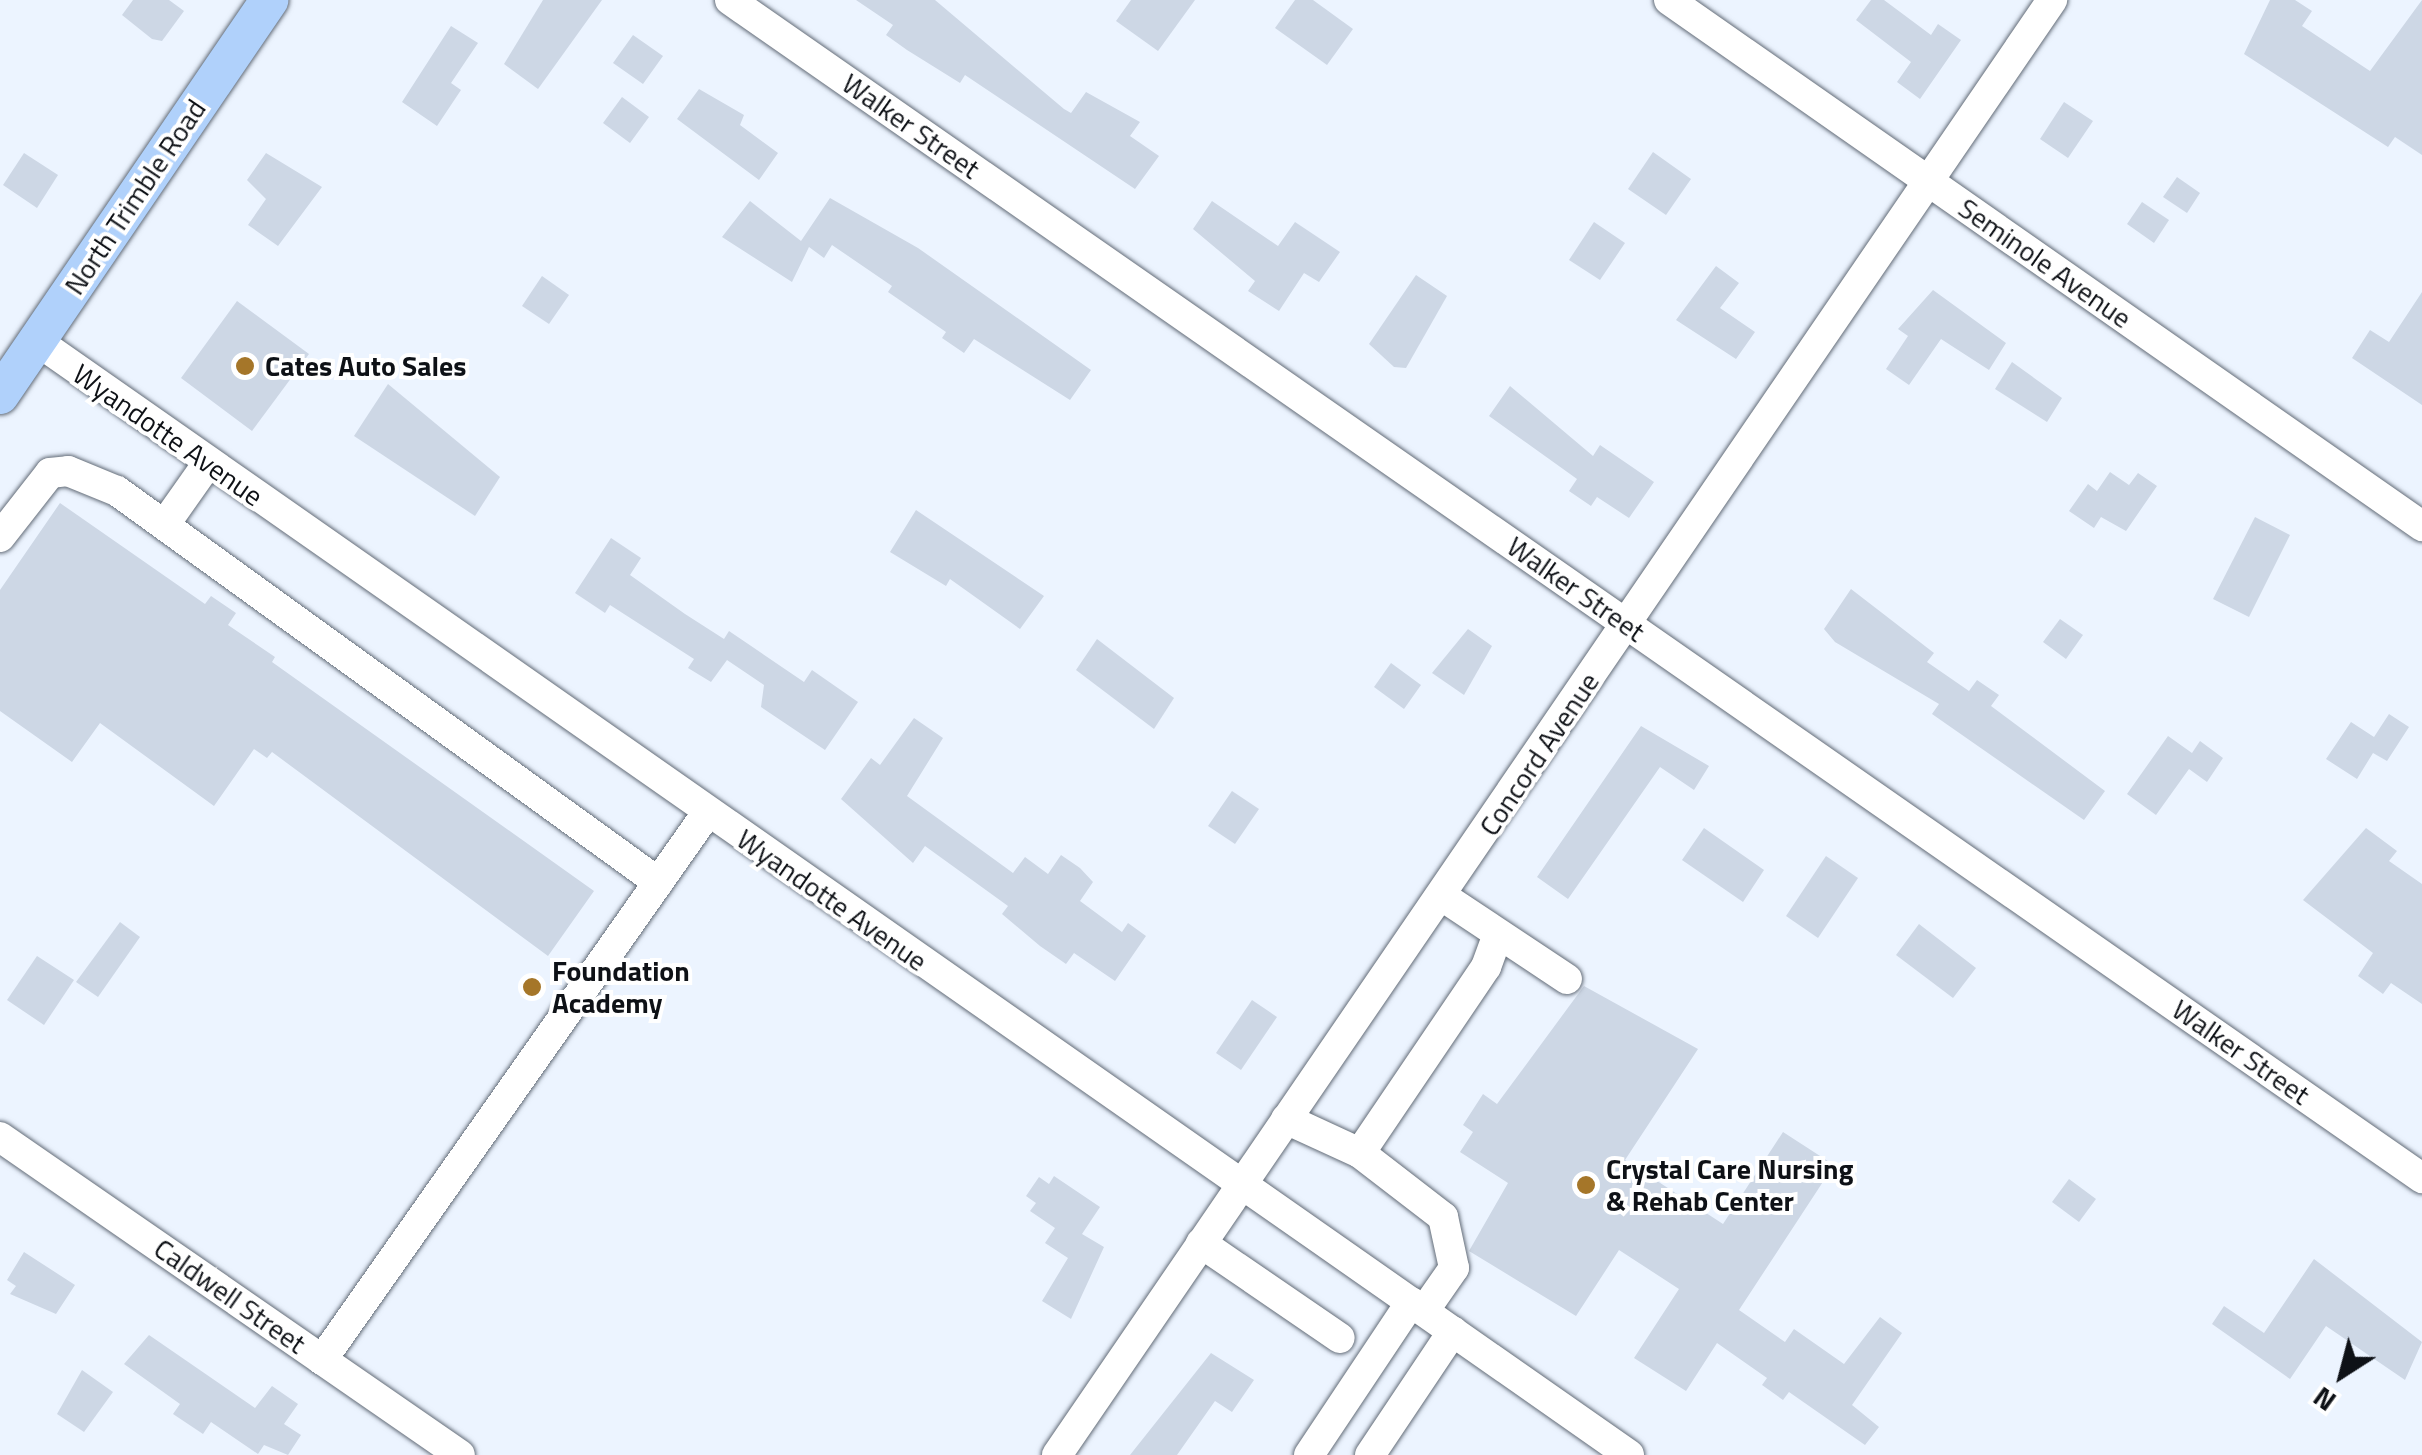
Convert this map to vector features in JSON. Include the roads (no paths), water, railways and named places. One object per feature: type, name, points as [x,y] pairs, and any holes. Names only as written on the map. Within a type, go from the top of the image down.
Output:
[{"type":"main road","name":"North Trimble Road","points":[[0,394],[269,0]]},
{"type":"street","name":"Walker Street","points":[[730,0],[2422,1178]]},
{"type":"street","name":"Seminole Avenue","points":[[1669,0],[2422,526]]},
{"type":"street","name":"Concord Avenue","points":[[1056,1455],[2052,0]]},
{"type":"street","name":"Wyandotte Avenue","points":[[37,341],[1629,1455]]},
{"type":"street","points":[[165,524],[208,464]]},
{"type":"street","points":[[0,536],[36,487],[68,471],[165,524],[658,882]]},
{"type":"street","points":[[322,1360],[707,813]]},
{"type":"street","points":[[1442,896],[1567,979]]},
{"type":"street","points":[[1360,1153],[1486,967],[1498,934]]},
{"type":"street","points":[[1286,1119],[1360,1153],[1448,1226],[1454,1268],[1418,1306],[1309,1455]]},
{"type":"street","name":"Caldwell Street","points":[[0,1136],[460,1455]]},
{"type":"street","points":[[1201,1244],[1340,1338]]},
{"type":"street","points":[[1370,1455],[1452,1332]]},
{"type":"place","name":"Cates Auto Sales","points":[[245,366]]},
{"type":"place","name":"Foundation Academy","points":[[532,987]]},
{"type":"place","name":"Crystal Care Nursing & Rehab Center","points":[[1586,1185]]}]
